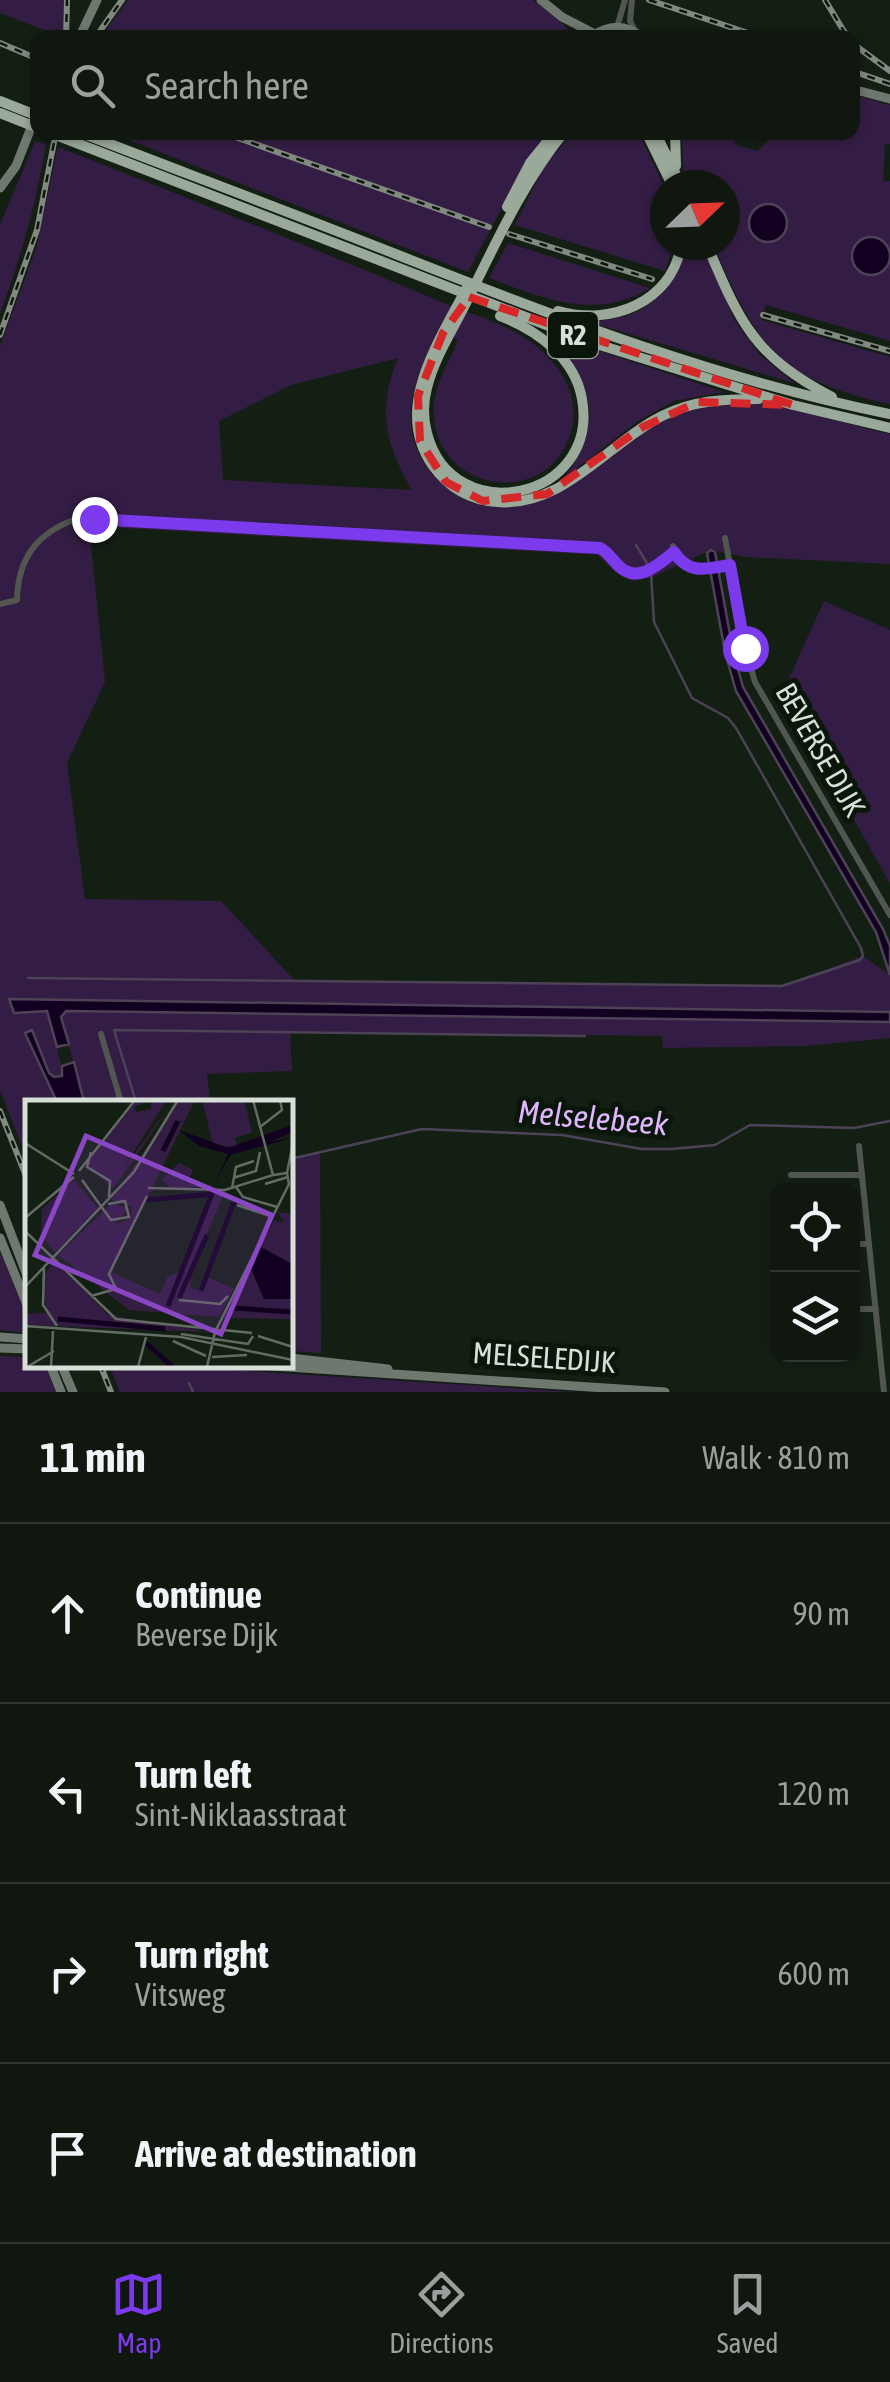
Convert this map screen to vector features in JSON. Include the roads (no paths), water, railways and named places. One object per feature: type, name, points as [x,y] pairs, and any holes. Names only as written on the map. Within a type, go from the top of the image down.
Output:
[{"type":"highway","points":[[0,101],[30,110]]},
{"type":"highway","points":[[0,113],[30,125]]},
{"type":"highway","name":"R2","points":[[81,140],[357,254],[590,342],[793,405],[890,428]]},
{"type":"highway","name":"R2","points":[[82,140],[678,358],[890,414]]},
{"type":"highway","points":[[549,140],[530,163],[418,396],[416,421],[420,441],[446,482],[483,501],[507,503],[547,494],[642,427],[698,402],[761,400],[793,405]]},
{"type":"highway","points":[[491,246],[536,166],[557,140]]},
{"type":"highway","points":[[651,140],[669,170]]},
{"type":"highway","points":[[658,140],[671,170]]},
{"type":"highway","points":[[676,140],[677,170]]},
{"type":"highway","points":[[357,254],[525,327],[564,360],[578,384],[584,414],[572,455],[556,475],[523,492],[492,493],[468,485],[443,465],[428,438],[424,405],[447,334]]},
{"type":"highway","points":[[457,280],[566,313],[612,314],[638,305],[660,289],[677,260]]},
{"type":"highway","points":[[713,260],[734,308],[759,346],[799,380],[851,406]]},
{"type":"main road","points":[[82,30],[97,0]]},
{"type":"main road","points":[[541,0],[583,30]]},
{"type":"main road","points":[[562,17],[573,30]]},
{"type":"main road","points":[[609,30],[625,30]]},
{"type":"main road","points":[[860,91],[890,99]]},
{"type":"main road","points":[[0,198],[30,131]]},
{"type":"main road","points":[[0,188],[12,173]]},
{"type":"main road","points":[[0,1205],[25,1270]]},
{"type":"main road","points":[[0,1238],[25,1300]]},
{"type":"main road","points":[[0,1338],[25,1344]]},
{"type":"main road","points":[[0,1348],[25,1344]]},
{"type":"main road","name":"MELSELEDIJK","points":[[292,1358],[420,1374]]},
{"type":"main road","points":[[51,1367],[61,1392]]},
{"type":"main road","points":[[62,1367],[73,1392]]},
{"type":"main road","name":"MELSELEDIJK","points":[[292,1367],[665,1392]]},
{"type":"street","points":[[617,27],[628,2]]},
{"type":"street","points":[[628,2],[630,20],[636,30]]},
{"type":"street","points":[[0,604],[17,600],[17,579],[33,545],[47,532],[76,519],[600,548],[633,574],[655,566],[673,549],[685,566],[708,569],[730,565]]},
{"type":"street","name":"BEVERSE DIJK","points":[[726,538],[745,648],[755,682],[890,916]]},
{"type":"street","points":[[101,1034],[120,1100]]},
{"type":"street","points":[[859,1146],[884,1392]]},
{"type":"street","points":[[791,1175],[862,1175]]},
{"type":"street","points":[[860,1244],[869,1244]]},
{"type":"street","points":[[860,1309],[876,1309]]},
{"type":"waterway","points":[[636,545],[648,565]]},
{"type":"waterway","points":[[28,978],[782,986],[860,960],[861,948],[736,728],[728,718],[692,698],[654,622],[651,573]]},
{"type":"waterway","points":[[135,1100],[114,1030],[585,1036]]},
{"type":"waterway","name":"Melselebeek","points":[[292,1159],[422,1129],[562,1135],[642,1149],[672,1149],[715,1145],[750,1125],[854,1128],[890,1121]]},
{"type":"waterway","points":[[189,1383],[193,1392]]},
{"type":"railway","points":[[66,30],[67,0]]},
{"type":"railway","points":[[101,30],[122,0]]},
{"type":"railway","points":[[649,0],[739,30]]},
{"type":"railway","points":[[825,0],[843,30]]},
{"type":"railway","points":[[0,43],[30,56]]},
{"type":"railway","points":[[860,49],[890,71]]},
{"type":"railway","points":[[860,74],[890,84]]},
{"type":"railway","points":[[0,335],[37,230],[54,140]]},
{"type":"railway","points":[[244,140],[489,227]]},
{"type":"railway","points":[[509,234],[652,279]]},
{"type":"railway","points":[[763,315],[890,351]]},
{"type":"railway","points":[[0,1111],[25,1174]]},
{"type":"railway","points":[[101,1367],[111,1392]]}]
